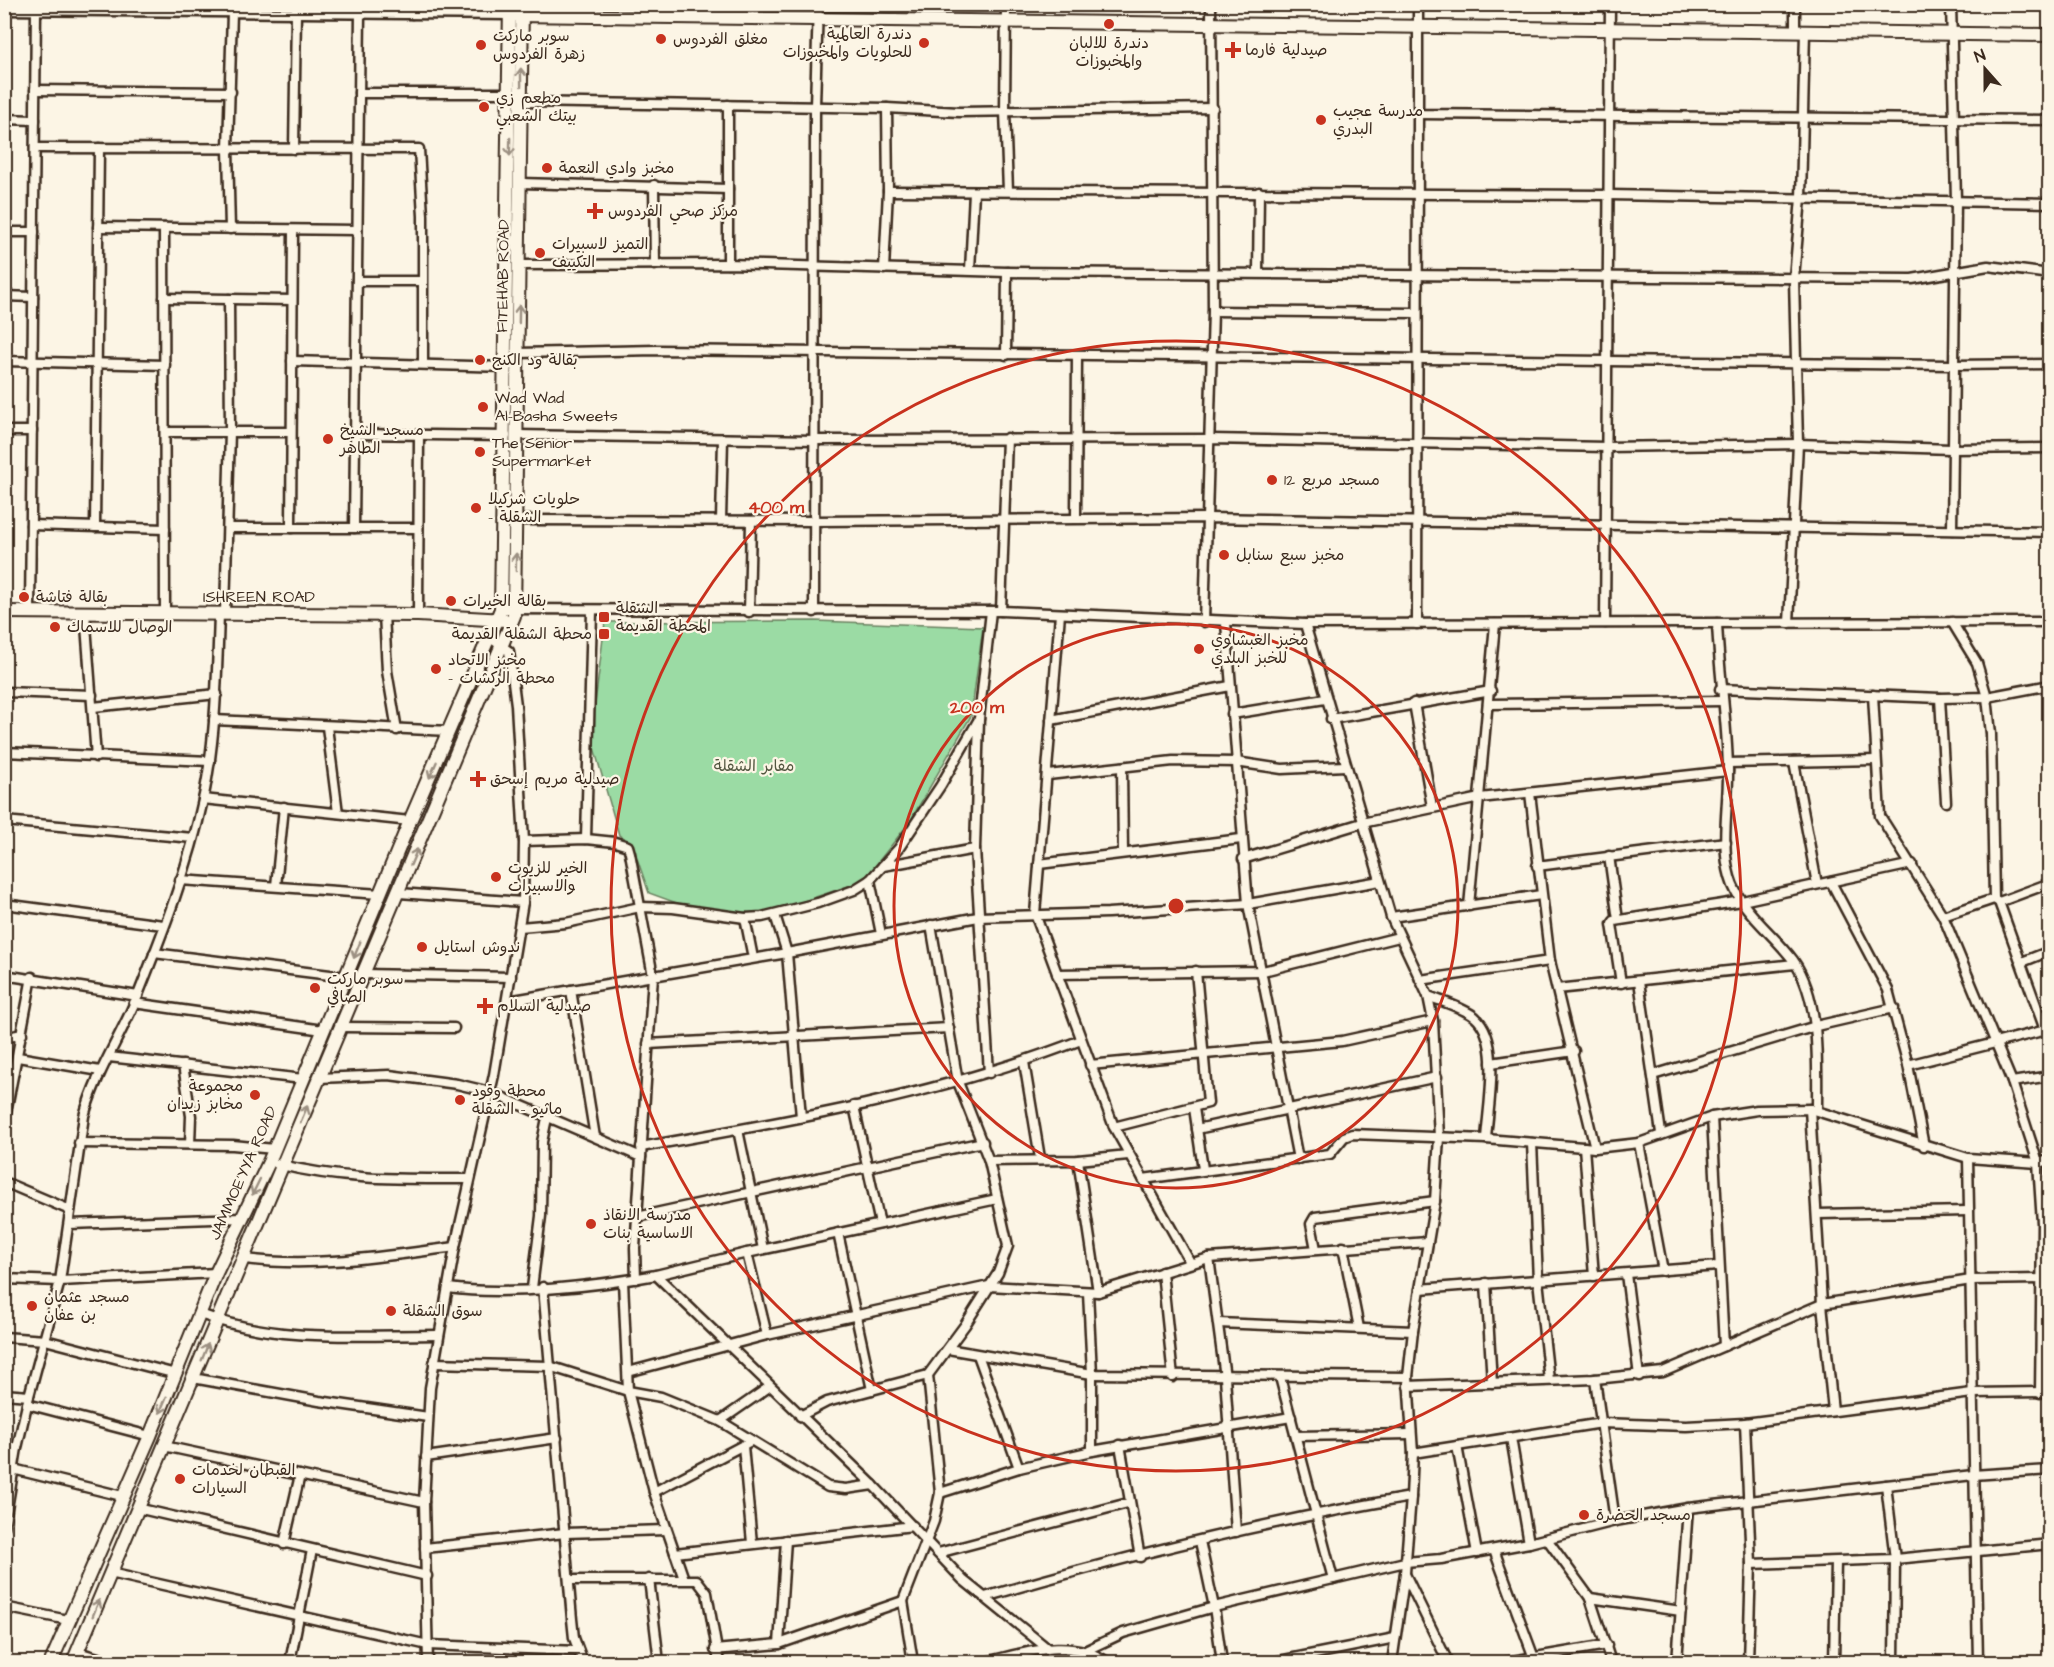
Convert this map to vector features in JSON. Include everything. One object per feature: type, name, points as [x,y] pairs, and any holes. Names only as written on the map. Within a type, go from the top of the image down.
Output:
[{"type":"main road","points":[[516,10],[620,11],[818,19],[2049,35]]},
{"type":"main road","name":"FITEHAB ROAD","points":[[514,615],[517,519],[507,367],[510,93],[516,10]]},
{"type":"main road","name":"FITEHAB ROAD","points":[[500,614],[518,353],[522,102],[516,10]]},
{"type":"main road","name":"ISHREEN ROAD","points":[[4,612],[514,615]]},
{"type":"main road","name":"JAMMOE'YYA ROAD","points":[[51,1662],[150,1436],[216,1273],[269,1162],[410,821],[500,614]]},
{"type":"main road","name":"JAMMOE'YYA ROAD","points":[[75,1657],[245,1259],[282,1165],[399,893],[514,615]]},
{"type":"street","points":[[814,612],[815,106],[818,4]]},
{"type":"street","points":[[1006,4],[1005,111],[1008,191]]},
{"type":"street","points":[[1204,622],[1213,311],[1211,4]]},
{"type":"street","points":[[1417,624],[1415,521],[1418,4]]},
{"type":"street","points":[[1605,623],[1610,4]]},
{"type":"street","points":[[1789,623],[1798,444],[1794,278],[1801,198],[1800,31],[1795,4]]},
{"type":"street","points":[[1952,4],[1950,33],[1956,117],[1952,530]]},
{"type":"street","points":[[4,9],[179,8],[232,12],[264,8],[296,13],[360,13],[412,9],[516,10]]},
{"type":"street","points":[[30,612],[36,10]]},
{"type":"street","points":[[230,229],[228,149],[232,12]]},
{"type":"street","points":[[294,149],[296,13]]},
{"type":"street","points":[[354,528],[360,13]]},
{"type":"street","points":[[35,90],[231,92]]},
{"type":"street","points":[[359,93],[510,93]]},
{"type":"street","points":[[522,102],[815,106],[959,112],[1213,108]]},
{"type":"street","points":[[728,105],[728,264]]},
{"type":"street","points":[[884,269],[888,191],[887,108]]},
{"type":"street","points":[[1418,114],[1801,119],[1956,117],[2049,120]]},
{"type":"street","points":[[4,119],[35,120]]},
{"type":"street","points":[[35,148],[419,149],[423,216],[423,364]]},
{"type":"street","points":[[95,527],[99,148]]},
{"type":"street","points":[[521,183],[654,185],[728,189]]},
{"type":"street","points":[[654,185],[655,265]]},
{"type":"street","points":[[888,191],[1610,195],[2049,203]]},
{"type":"street","points":[[970,270],[974,192]]},
{"type":"street","points":[[1258,273],[1259,192]]},
{"type":"street","points":[[98,227],[357,230]]},
{"type":"street","points":[[164,228],[165,613]]},
{"type":"street","points":[[291,528],[293,230]]},
{"type":"street","points":[[4,232],[34,232]]},
{"type":"street","points":[[520,265],[728,264],[1007,272],[1912,279],[1988,266],[2049,274]]},
{"type":"street","points":[[1006,355],[1007,272]]},
{"type":"street","points":[[357,281],[422,281]]},
{"type":"street","points":[[4,296],[33,297]]},
{"type":"street","points":[[164,298],[292,300]]},
{"type":"street","points":[[4,1527],[17,1448],[60,1281],[79,1143],[90,1095],[136,999],[154,953],[193,838],[210,761],[217,694],[228,528],[229,299]]},
{"type":"street","points":[[1213,311],[1416,313]]},
{"type":"street","points":[[518,353],[656,350],[1953,365],[2049,364]]},
{"type":"street","points":[[1076,518],[1074,439],[1077,356]]},
{"type":"street","points":[[292,361],[507,367]]},
{"type":"street","points":[[4,362],[165,365]]},
{"type":"street","points":[[4,431],[32,431]]},
{"type":"street","points":[[165,432],[291,432]]},
{"type":"street","points":[[355,434],[815,440],[1211,439],[1607,447],[1798,444],[1951,449],[2049,448]]},
{"type":"street","points":[[418,615],[419,435]]},
{"type":"street","points":[[1001,611],[1007,438]]},
{"type":"street","points":[[721,520],[723,439]]},
{"type":"street","points":[[517,519],[814,521],[1208,518],[2049,532]]},
{"type":"street","points":[[749,612],[751,521]]},
{"type":"street","points":[[31,525],[165,529]]},
{"type":"street","points":[[228,528],[417,528]]},
{"type":"street","points":[[586,839],[592,611]]},
{"type":"street","points":[[514,615],[592,611],[1001,611],[1226,623],[1305,624],[2049,622]]},
{"type":"street","points":[[989,1073],[975,849],[979,719],[991,611]]},
{"type":"street","points":[[85,612],[96,757]]},
{"type":"street","points":[[384,614],[387,671],[397,730]]},
{"type":"street","points":[[1060,614],[1035,914],[1114,1127],[1190,1262]]},
{"type":"street","points":[[1908,1065],[2047,1029],[1996,901],[1991,734],[1987,697],[1977,663],[1952,622]]},
{"type":"street","points":[[1226,623],[1241,839],[1248,904],[1263,971],[1298,1159]]},
{"type":"street","points":[[1717,623],[1720,688],[1728,767],[1726,842],[1730,878],[1742,901],[1795,963],[1816,1026],[1814,1110],[1818,1214],[1822,1304],[1833,1411]]},
{"type":"street","points":[[1305,624],[1325,699],[1391,917],[1428,996],[1433,1021],[1439,1137],[1435,1201],[1413,1331],[1408,1381],[1413,1453],[1411,1497],[1405,1573],[1392,1662]]},
{"type":"street","points":[[1469,906],[1496,624]]},
{"type":"street","points":[[428,1662],[424,1502],[428,1417],[434,1364],[455,1247],[508,1001],[524,902],[524,841],[516,705],[509,651],[503,644],[490,638]]},
{"type":"street","points":[[1720,688],[1940,698],[1987,697],[2049,685]]},
{"type":"street","points":[[1051,720],[1230,686]]},
{"type":"street","points":[[1331,718],[1491,691]]},
{"type":"street","points":[[4,692],[92,695]]},
{"type":"street","points":[[93,707],[217,694]]},
{"type":"street","points":[[1873,696],[1880,816],[1943,916],[2012,1082],[2038,1163],[2045,1223],[2046,1279],[2040,1392]]},
{"type":"street","points":[[1940,698],[1946,802]]},
{"type":"street","points":[[1232,714],[1325,699]]},
{"type":"street","points":[[1490,704],[1722,701]]},
{"type":"street","points":[[1414,703],[1432,807]]},
{"type":"street","points":[[520,927],[566,923],[640,907],[673,908],[745,918],[775,915],[845,893],[870,880],[899,848],[941,785],[979,719]]},
{"type":"street","points":[[214,720],[450,731]]},
{"type":"street","points":[[327,727],[338,813]]},
{"type":"street","points":[[4,752],[210,761]]},
{"type":"street","points":[[1243,859],[1362,823],[1480,798],[1728,767],[1794,762],[1875,760]]},
{"type":"street","points":[[1048,775],[1173,761],[1236,762],[1282,769],[1345,766]]},
{"type":"street","points":[[1794,762],[1817,884]]},
{"type":"street","points":[[1122,767],[1123,853]]},
{"type":"street","points":[[1530,793],[1550,960],[1574,1051],[1595,1148]]},
{"type":"street","points":[[203,799],[410,821]]},
{"type":"street","points":[[276,886],[284,807]]},
{"type":"street","points":[[4,821],[193,838]]},
{"type":"street","points":[[524,841],[586,839],[615,842],[628,846],[653,976],[635,1248],[636,1279]]},
{"type":"street","points":[[1039,864],[1241,839]]},
{"type":"street","points":[[1538,866],[1726,842]]},
{"type":"street","points":[[883,866],[975,849]]},
{"type":"street","points":[[1609,856],[1618,920]]},
{"type":"street","points":[[1621,983],[1612,924],[1618,920],[1742,901],[1912,864]]},
{"type":"street","points":[[180,880],[380,894]]},
{"type":"street","points":[[870,880],[881,934]]},
{"type":"street","points":[[508,1001],[787,953],[978,917],[1108,913],[1248,904],[1380,881]]},
{"type":"street","points":[[1831,882],[1888,990],[1908,1065],[1924,1146]]},
{"type":"street","points":[[1943,916],[2049,883]]},
{"type":"street","points":[[399,893],[524,902]]},
{"type":"street","points":[[1391,917],[1541,895]]},
{"type":"street","points":[[4,904],[164,925]]},
{"type":"street","points":[[775,915],[787,953],[801,1117]]},
{"type":"street","points":[[745,918],[753,958]]},
{"type":"street","points":[[800,1416],[822,1404],[928,1376],[1005,1260],[1008,1246],[989,1161],[958,1082],[931,925]]},
{"type":"street","points":[[1057,974],[1263,971],[1399,938]]},
{"type":"street","points":[[2022,962],[2049,951]]},
{"type":"street","points":[[154,953],[346,977]]},
{"type":"street","points":[[1420,980],[1550,960]]},
{"type":"street","points":[[1557,989],[1795,963]]},
{"type":"street","points":[[1114,1127],[1205,1105],[1209,1100],[1196,971]]},
{"type":"street","points":[[364,974],[511,977]]},
{"type":"street","points":[[4,975],[32,977],[136,999],[323,1030]]},
{"type":"street","points":[[4,1123],[32,977]]},
{"type":"street","points":[[1639,981],[1661,1133]]},
{"type":"street","points":[[571,990],[595,1137]]},
{"type":"street","points":[[1428,996],[1474,1016],[1482,1024],[1490,1047],[1491,1063],[1486,1139]]},
{"type":"street","points":[[1653,1075],[1816,1026],[1894,1008]]},
{"type":"street","points":[[1090,1065],[1278,1049],[1342,1041],[1433,1021]]},
{"type":"street","points":[[342,1027],[454,1028]]},
{"type":"street","points":[[648,1044],[795,1038],[949,1028]]},
{"type":"street","points":[[4,1038],[22,1034]]},
{"type":"street","points":[[641,1147],[738,1130],[958,1082],[1024,1062],[1081,1040]]},
{"type":"street","points":[[1491,1063],[1574,1051]]},
{"type":"street","points":[[18,1057],[100,1071]]},
{"type":"street","points":[[109,1057],[303,1079]]},
{"type":"street","points":[[1024,1062],[1040,1158]]},
{"type":"street","points":[[183,1065],[190,1116],[190,1144]]},
{"type":"street","points":[[319,1078],[389,1075],[457,1084],[490,1092],[641,1157]]},
{"type":"street","points":[[2012,1082],[2049,1076]]},
{"type":"street","points":[[1197,1129],[1437,1077]]},
{"type":"street","points":[[854,1106],[880,1224]]},
{"type":"street","points":[[1194,1108],[1203,1169]]},
{"type":"street","points":[[1143,1179],[1203,1169],[1330,1154],[1344,1137],[1352,1134],[1486,1139],[1595,1148],[1639,1143],[1661,1133],[1712,1117],[1757,1110],[1814,1110],[1968,1158],[2038,1163],[2049,1160]]},
{"type":"street","points":[[1712,1117],[1718,1266],[1724,1346]]},
{"type":"street","points":[[532,1288],[541,1216],[542,1142],[547,1118]]},
{"type":"street","points":[[738,1130],[763,1250]]},
{"type":"street","points":[[638,1217],[983,1142]]},
{"type":"street","points":[[79,1143],[190,1144],[274,1149]]},
{"type":"street","points":[[1532,1143],[1538,1280],[1549,1380]]},
{"type":"street","points":[[1639,1143],[1663,1271]]},
{"type":"street","points":[[1584,1147],[1594,1276]]},
{"type":"street","points":[[989,1161],[1040,1158],[1078,1160],[1128,1155]]},
{"type":"street","points":[[1968,1158],[1978,1662]]},
{"type":"street","points":[[1078,1160],[1098,1292]]},
{"type":"street","points":[[269,1162],[314,1173],[354,1178],[470,1179]]},
{"type":"street","points":[[4,1182],[70,1210]]},
{"type":"street","points":[[448,1288],[473,1291],[636,1279],[997,1199]]},
{"type":"street","points":[[1316,1249],[1311,1224],[1315,1217],[1435,1201]]},
{"type":"street","points":[[1818,1214],[1968,1211]]},
{"type":"street","points":[[69,1224],[242,1218]]},
{"type":"street","points":[[838,1233],[872,1390]]},
{"type":"street","points":[[628,1372],[767,1335],[988,1286],[1098,1292],[1209,1258],[1428,1242]]},
{"type":"street","points":[[245,1259],[288,1264],[323,1263],[455,1247]]},
{"type":"street","points":[[1343,1247],[1359,1328]]},
{"type":"street","points":[[747,1253],[767,1335]]},
{"type":"street","points":[[1209,1258],[1225,1377],[1236,1532]]},
{"type":"street","points":[[1420,1289],[1718,1266]]},
{"type":"street","points":[[1162,1272],[1173,1377]]},
{"type":"street","points":[[4,1279],[60,1281],[216,1273]]},
{"type":"street","points":[[1626,1274],[1639,1376]]},
{"type":"street","points":[[656,1275],[769,1387],[873,1485],[963,1580],[1047,1648]]},
{"type":"street","points":[[948,1349],[1092,1374],[1492,1383],[1596,1379],[1639,1376],[1674,1368],[1822,1304],[1971,1280],[2046,1279]]},
{"type":"street","points":[[623,1281],[628,1391],[654,1492],[684,1579]]},
{"type":"street","points":[[1486,1283],[1492,1383]]},
{"type":"street","points":[[543,1287],[564,1533],[578,1651],[583,1662]]},
{"type":"street","points":[[1088,1292],[1092,1374],[1092,1451]]},
{"type":"street","points":[[200,1314],[218,1321],[276,1334],[438,1335]]},
{"type":"street","points":[[1218,1323],[1413,1331]]},
{"type":"street","points":[[4,1337],[45,1340],[176,1374]]},
{"type":"street","points":[[978,1355],[1019,1468]]},
{"type":"street","points":[[434,1364],[549,1366],[628,1391],[679,1403],[720,1421],[828,1487],[846,1489],[873,1485]]},
{"type":"street","points":[[913,1662],[903,1601],[937,1510],[939,1493],[928,1376]]},
{"type":"street","points":[[1280,1377],[1333,1579]]},
{"type":"street","points":[[193,1378],[319,1401],[428,1417]]},
{"type":"street","points":[[1596,1379],[1615,1521]]},
{"type":"street","points":[[720,1421],[769,1387]]},
{"type":"street","points":[[1413,1453],[1602,1423],[1686,1426],[1745,1423],[1972,1393],[2049,1392]]},
{"type":"street","points":[[4,1394],[150,1436]]},
{"type":"street","points":[[939,1493],[1019,1468],[1092,1451],[1291,1417]]},
{"type":"street","points":[[1745,1423],[1751,1564],[1748,1662]]},
{"type":"street","points":[[1296,1436],[1411,1434]]},
{"type":"street","points":[[426,1457],[557,1438]]},
{"type":"street","points":[[1511,1438],[1529,1543]]},
{"type":"street","points":[[654,1492],[751,1441]]},
{"type":"street","points":[[1120,1445],[1128,1503],[1140,1557]]},
{"type":"street","points":[[164,1446],[424,1502]]},
{"type":"street","points":[[743,1446],[752,1543]]},
{"type":"street","points":[[1457,1446],[1477,1553]]},
{"type":"street","points":[[4,1447],[17,1448]]},
{"type":"street","points":[[14,1469],[123,1496]]},
{"type":"street","points":[[1087,1650],[1123,1633],[1214,1607],[1405,1563],[1529,1543],[1615,1521],[1748,1500],[1973,1474],[2049,1470]]},
{"type":"street","points":[[284,1544],[300,1475]]},
{"type":"street","points":[[1886,1485],[1895,1559],[1894,1662]]},
{"type":"street","points":[[985,1597],[1316,1513],[1411,1497]]},
{"type":"street","points":[[938,1553],[1128,1503]]},
{"type":"street","points":[[137,1508],[427,1576]]},
{"type":"street","points":[[1677,1662],[1688,1508]]},
{"type":"street","points":[[675,1553],[913,1527]]},
{"type":"street","points":[[425,1548],[564,1533],[666,1530]]},
{"type":"street","points":[[1547,1539],[1590,1598],[1611,1662]]},
{"type":"street","points":[[779,1644],[786,1540]]},
{"type":"street","points":[[1200,1541],[1214,1607],[1222,1662]]},
{"type":"street","points":[[1751,1564],[1895,1559],[2049,1544]]},
{"type":"street","points":[[290,1662],[297,1617],[312,1550]]},
{"type":"street","points":[[1494,1550],[1533,1658]]},
{"type":"street","points":[[1834,1662],[1836,1562]]},
{"type":"street","points":[[110,1573],[428,1645],[578,1651]]},
{"type":"street","points":[[1405,1573],[1448,1662]]},
{"type":"street","points":[[649,1579],[659,1662]]},
{"type":"street","points":[[570,1580],[697,1580],[707,1593],[716,1658],[779,1644],[903,1601]]},
{"type":"street","points":[[1590,1598],[1681,1611]]},
{"type":"street","points":[[4,1607],[68,1620]]},
{"type":"street","points":[[1274,1662],[1395,1638]]},
{"type":"street","points":[[1506,1662],[1607,1645]]},
{"type":"street","points":[[985,1662],[1024,1658],[1047,1648],[1087,1650],[1107,1662]]},
{"type":"street","points":[[75,1657],[111,1662]]},
{"type":"green space","name":"مقابر الشقلة","points":[[815,621],[983,627],[971,716],[909,823],[863,881],[754,918],[693,909],[649,893],[632,844],[619,835],[591,737],[605,622]]},
{"type":"place","name":"دندرة للالبان والمخبوزات","points":[[1109,24]]},
{"type":"place","name":"مغلق الفردوس","points":[[661,39]]},
{"type":"place","name":"دندرة العالمية للحلويات والمخبوزات","points":[[924,43]]},
{"type":"place","name":"سوبر ماركت زهرة الفردوس","points":[[481,45]]},
{"type":"place","name":"صيدلية فارما","points":[[1233,50]]},
{"type":"place","name":"مطعم زي بيتك الشعبي","points":[[484,107]]},
{"type":"place","name":"مدرسة عجيب البدري","points":[[1321,120]]},
{"type":"place","name":"مخبز وادي النعمة","points":[[547,168]]},
{"type":"place","name":"مركز صحي الفردوس","points":[[595,211]]},
{"type":"place","name":"التميز لاسبيرات التكييف","points":[[540,253]]},
{"type":"place","name":"بقالة ود الكنج","points":[[480,360]]},
{"type":"place","name":"Wad Wad Al-Basha Sweets","points":[[483,407]]},
{"type":"place","name":"مسجد الشيخ الطاهر","points":[[328,439]]},
{"type":"place","name":"The Senior Supermarket","points":[[480,452]]},
{"type":"place","name":"مسجد مربع 12","points":[[1272,480]]},
{"type":"place","name":"حلويات شركيلا - الشقلة","points":[[476,508]]},
{"type":"place","name":"مخبز سبع سنابل","points":[[1224,555]]},
{"type":"place","name":"بقالة فتاشة","points":[[24,597]]},
{"type":"place","name":"بقالة الخيرات","points":[[451,601]]},
{"type":"place","name":"الشقلة - المحطة القديمة","points":[[604,617]]},
{"type":"place","name":"الوصال للاسماك","points":[[55,627]]},
{"type":"place","name":"محطة الشقلة القديمة","points":[[604,634]]},
{"type":"place","name":"مخبز الغبشاوي للخبز البلدي","points":[[1199,649]]},
{"type":"place","name":"مخبز الاتحاد - محطة الركشات","points":[[436,669]]},
{"type":"place","name":"صيدلية مريم إسحق","points":[[478,779]]},
{"type":"place","name":"الخير للزيوت والاسبيرات","points":[[496,877]]},
{"type":"place","name":"ندوش استايل","points":[[422,947]]},
{"type":"place","name":"سوبر ماركت الصافي","points":[[315,988]]},
{"type":"place","name":"صيدلية السلام","points":[[485,1006]]},
{"type":"place","name":"مجموعة مخابز زيدان","points":[[255,1095]]},
{"type":"place","name":"محطة وقود ماثيو - الشقلة","points":[[460,1100]]},
{"type":"place","name":"مدرسة الانقاذ الاساسية بنات","points":[[591,1224]]},
{"type":"place","name":"مسجد عثمان بن عفان","points":[[32,1306]]},
{"type":"place","name":"سوق الشقلة","points":[[391,1311]]},
{"type":"place","name":"القبطان لخدمات السيارات","points":[[180,1479]]},
{"type":"place","name":"مسجد الحضرة","points":[[1584,1515]]}]
